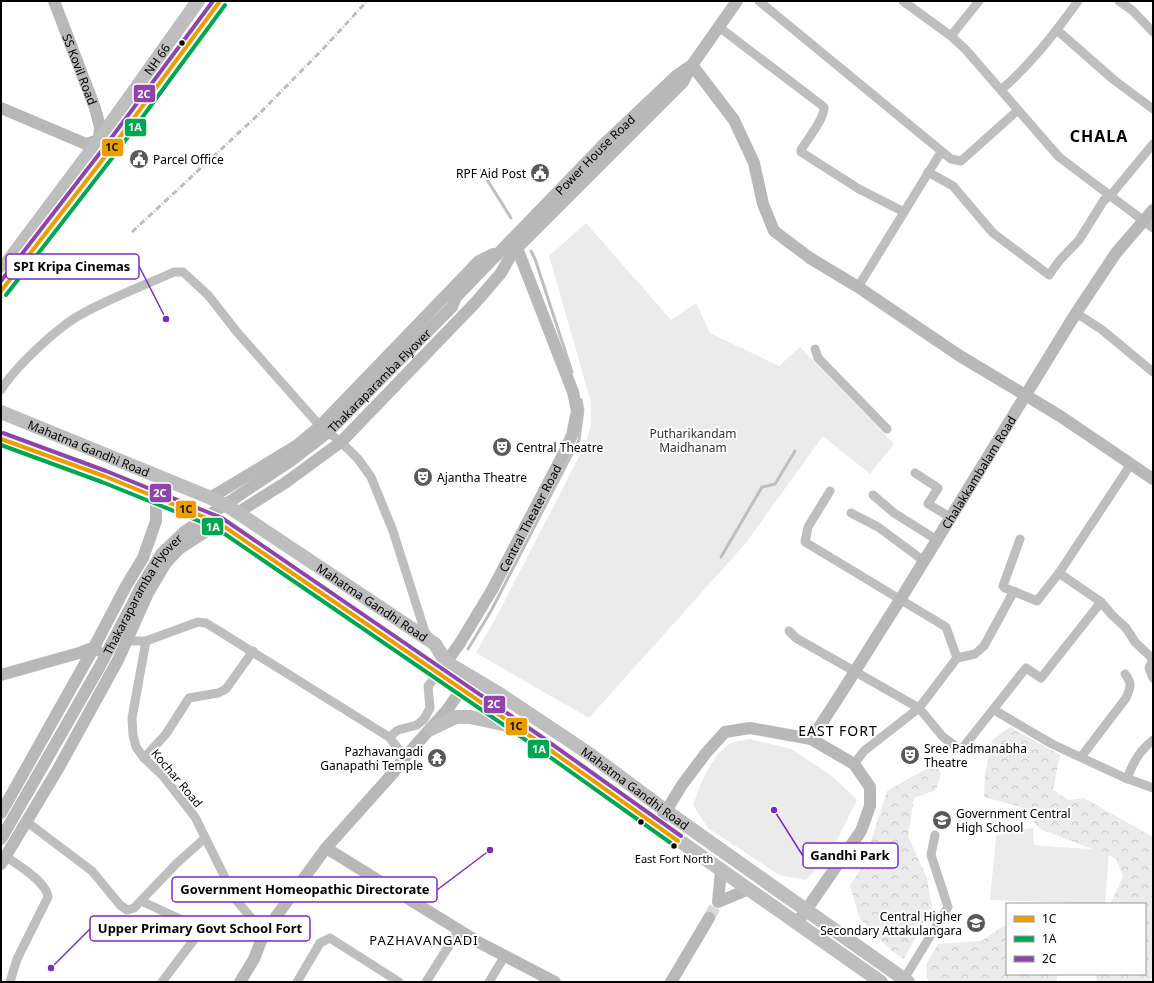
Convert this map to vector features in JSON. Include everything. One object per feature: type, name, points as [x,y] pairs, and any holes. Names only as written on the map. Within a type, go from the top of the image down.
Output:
[{"type":"main road","name":"NH 66","points":[[1,271],[99,140],[198,1]]},
{"type":"main road","name":"NH 66","points":[[1,291],[111,149],[220,1]]},
{"type":"main road","name":"Mahatma Gandhi Road","points":[[1,412],[210,498],[237,513],[435,644],[442,668]]},
{"type":"main road","name":"Mahatma Gandhi Road","points":[[1,439],[52,456],[219,523],[442,668],[462,689],[881,982]]},
{"type":"main road","name":"Mahatma Gandhi Road","points":[[442,668],[470,676],[590,755],[666,812],[806,909],[906,981]]},
{"type":"main road","points":[[431,729],[456,717],[484,720],[516,727]]},
{"type":"street","name":"SS Kovil Road","points":[[54,1],[95,108],[100,127],[99,140]]},
{"type":"street","points":[[210,498],[296,446],[320,426],[479,261],[511,248],[683,82],[692,65],[737,1]]},
{"type":"street","points":[[759,1],[941,152],[952,159],[961,161],[1018,110]]},
{"type":"street","points":[[903,1],[951,36],[966,50],[1059,157],[1153,228]]},
{"type":"street","points":[[951,36],[979,1]]},
{"type":"street","points":[[1002,90],[1019,74],[1057,30],[1078,1]]},
{"type":"street","points":[[1119,1],[1132,10],[1153,32]]},
{"type":"street","points":[[719,27],[824,107],[821,117],[801,152],[859,190],[904,212]]},
{"type":"street","points":[[1057,30],[1114,80],[1153,110]]},
{"type":"street","points":[[692,65],[734,120],[754,163],[762,204],[774,231],[810,258],[858,287],[996,379],[1060,416],[1153,479]]},
{"type":"street","points":[[1,108],[86,144],[99,140],[111,149]]},
{"type":"street","points":[[928,172],[953,186],[993,234],[1049,275],[1059,261],[1079,240],[1104,200],[1110,196],[1153,144]]},
{"type":"street","points":[[858,287],[941,152]]},
{"type":"street","name":"Chalakkambalam Road","points":[[811,739],[856,672],[877,634],[900,600],[1076,313],[1116,253],[1153,210]]},
{"type":"street","points":[[237,513],[290,479],[341,442],[476,302],[500,274],[511,248]]},
{"type":"street","name":"Thakaraparamba Flyover","points":[[1,839],[100,666],[141,587],[161,554],[184,532],[327,433],[452,307],[456,297],[511,248]]},
{"type":"street","name":"Central Theater Road","points":[[442,668],[460,643],[492,590],[565,451],[572,435],[577,411],[573,392],[511,248]]},
{"type":"street","points":[[1,390],[6,381],[32,353],[79,316],[174,272],[183,272],[208,294],[237,332],[320,426],[341,442],[358,459],[371,477],[393,531],[425,632],[435,644]]},
{"type":"street","points":[[1076,313],[1102,329],[1153,372]]},
{"type":"street","points":[[815,348],[818,358],[887,429]]},
{"type":"street","points":[[1020,539],[1003,586],[1037,600],[1059,573],[1131,464]]},
{"type":"street","points":[[915,473],[938,488],[928,504],[950,517]]},
{"type":"street","points":[[830,491],[808,527],[805,542],[946,627],[957,658]]},
{"type":"street","points":[[873,495],[894,513],[937,540]]},
{"type":"street","points":[[1,813],[92,652],[126,586],[143,558],[156,521],[156,497]]},
{"type":"street","points":[[851,513],[878,527],[924,561]]},
{"type":"street","points":[[10,982],[17,960],[48,897],[47,892],[42,885],[3,860],[58,769],[127,641],[148,593],[166,563],[179,549],[219,523]]},
{"type":"street","points":[[1059,573],[1101,602],[1126,628],[1135,642],[1153,659],[1149,668],[1153,678]]},
{"type":"street","points":[[854,764],[864,751],[919,708],[957,658],[975,654],[984,646],[1014,591]]},
{"type":"street","points":[[789,631],[796,638],[919,708],[943,737],[961,750],[1026,668],[1042,678],[1101,602]]},
{"type":"street","points":[[1,675],[89,649],[92,652],[127,641],[146,641],[198,622],[213,626],[389,737],[405,757]]},
{"type":"street","name":"Kochar Road","points":[[146,641],[132,718],[133,735],[136,747],[144,758],[163,776],[194,817],[236,900],[264,933]]},
{"type":"street","points":[[144,758],[166,734],[189,698],[218,693],[226,689],[253,651]]},
{"type":"street","points":[[389,737],[398,730],[417,724],[424,719],[430,708],[428,686],[442,668]]},
{"type":"street","points":[[1081,757],[1126,698],[1131,687],[1130,681],[1125,674]]},
{"type":"street","points":[[240,982],[254,959],[264,933],[326,848],[431,729],[462,689],[470,676]]},
{"type":"street","points":[[994,710],[1052,744],[1127,779],[1153,788]]},
{"type":"street","points":[[657,826],[682,785],[706,753],[725,732],[750,728],[811,739],[854,764],[870,787],[870,806],[861,831],[797,923]]},
{"type":"street","points":[[1127,779],[1130,770],[1143,748],[1153,740]]},
{"type":"street","points":[[26,822],[92,871],[120,905],[128,910],[134,908],[176,864],[205,838]]},
{"type":"street","points":[[906,981],[948,906],[931,855],[935,836]]},
{"type":"street","points":[[326,848],[504,957],[554,982]]},
{"type":"street","points":[[721,870],[717,904],[749,889]]},
{"type":"street","points":[[141,901],[202,929],[162,982]]},
{"type":"street","points":[[671,982],[709,918]]},
{"type":"street","points":[[426,982],[459,930]]},
{"type":"street","points":[[297,982],[320,943],[330,938],[396,981]]},
{"type":"street","points":[[489,982],[504,957]]},
{"type":"green space","name":"Putharikandam Maidhanam","points":[[586,223],[671,320],[696,303],[710,333],[779,366],[800,347],[894,444],[870,474],[823,436],[745,544],[589,718],[476,653],[499,612],[585,445],[591,425],[591,402],[549,256]]},
{"type":"green space","points":[[1010,727],[1060,755],[1053,790],[1069,800],[1084,798],[1153,837],[1153,977],[1148,982],[1097,982],[1095,975],[1146,975],[1146,903],[1110,903],[1123,877],[1116,858],[1040,829],[1021,807],[984,797],[985,774],[992,740]]},
{"type":"green space","points":[[750,739],[791,749],[832,776],[857,800],[828,858],[806,880],[779,875],[708,828],[693,805],[706,772],[721,751],[730,744]]},
{"type":"green space","points":[[935,764],[941,774],[936,790],[914,798],[908,836],[927,878],[932,907],[904,959],[892,951],[860,919],[850,886],[863,865],[887,791]]},
{"type":"green space","points":[[1033,828],[1034,845],[1109,850],[1105,903],[990,900],[996,836],[1012,831]]},
{"type":"green space","points":[[1006,925],[1006,975],[1057,975],[1057,982],[928,982],[926,965],[938,944],[981,941]]},
{"type":"waterway","points":[[481,170],[511,218]]},
{"type":"waterway","points":[[531,251],[535,259],[572,372]]},
{"type":"waterway","points":[[468,649],[491,611],[579,440],[583,410],[581,400]]},
{"type":"waterway","points":[[721,557],[762,487],[775,484],[795,451]]},
{"type":"tunnel","points":[[709,918],[716,905]]},
{"type":"railway","points":[[132,232],[259,114],[322,50],[367,1]]},
{"type":"transit line","name":"2C","points":[[1,281],[106,145],[213,1]]},
{"type":"transit line","name":"1C","points":[[1,291],[111,149],[220,1]]},
{"type":"transit line","name":"1A","points":[[6,295],[116,153],[225,5]]},
{"type":"transit line","name":"2C","points":[[3,433],[106,471],[222,518],[539,735],[681,836]]},
{"type":"transit line","name":"1C","points":[[1,439],[104,476],[219,523],[536,740],[678,841]]},
{"type":"transit line","name":"1A","points":[[1,445],[102,482],[216,528],[533,745],[675,846]]},
{"type":"place","name":"Parcel Office","points":[[139,159]]},
{"type":"place","name":"RPF Aid Post","points":[[540,173]]},
{"type":"place","name":"SPI Kripa Cinemas","points":[[166,319]]},
{"type":"place","name":"Central Theatre","points":[[502,447]]},
{"type":"place","name":"Ajantha Theatre","points":[[423,477]]},
{"type":"place","name":"Sree Padmanabha Theatre","points":[[910,755]]},
{"type":"place","name":"Pazhavangadi Ganapathi Temple","points":[[437,758]]},
{"type":"place","name":"Gandhi Park","points":[[774,810]]},
{"type":"place","name":"Government Central High School","points":[[942,820]]},
{"type":"place","name":"East Fort North","points":[[674,846]]},
{"type":"place","name":"Government Homeopathic Directorate","points":[[490,850]]},
{"type":"place","name":"Central Higher Secondary Attakulangara","points":[[976,923]]},
{"type":"place","name":"Upper Primary Govt School Fort","points":[[51,968]]},
{"type":"district","name":"CHALA","points":[[1099,136]]},
{"type":"district","name":"EAST FORT","points":[[838,730]]},
{"type":"district","name":"PAZHAVANGADI","points":[[424,940]]}]
